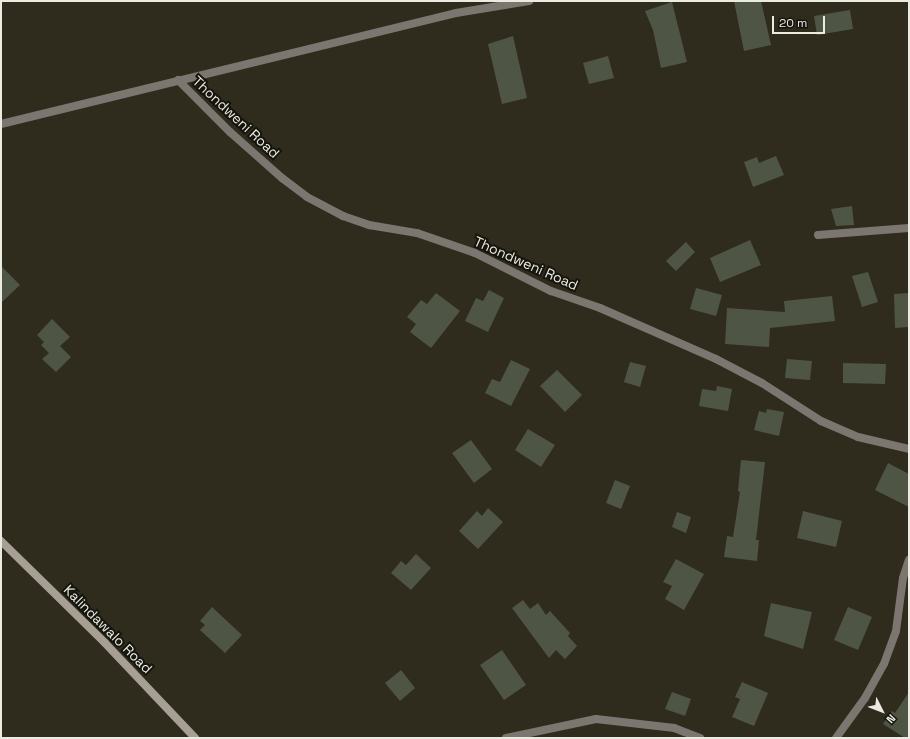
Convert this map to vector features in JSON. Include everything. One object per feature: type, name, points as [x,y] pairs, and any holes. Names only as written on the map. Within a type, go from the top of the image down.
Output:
[{"type":"street","points":[[1,124],[456,13],[529,1]]},
{"type":"street","name":"Thondweni Road","points":[[178,80],[230,132],[282,178],[307,197],[343,216],[369,225],[417,233],[475,253],[551,291],[600,308],[716,359],[762,383],[821,421],[858,437],[909,449]]},
{"type":"street","points":[[818,235],[909,228]]},
{"type":"street","name":"Kalindawalo Road","points":[[1,541],[105,643],[195,738]]},
{"type":"street","points":[[836,738],[865,698],[884,664],[896,631],[903,578],[909,560]]},
{"type":"street","points":[[506,738],[596,719],[674,728],[700,738]]},
{"type":"building","points":[[734,1],[761,1],[771,45],[744,51]]},
{"type":"building","points":[[672,2],[687,62],[661,68],[653,30],[645,11]]},
{"type":"building","points":[[850,10],[853,29],[817,35],[814,16]]},
{"type":"building","points":[[513,36],[527,98],[502,104],[488,44]]},
{"type":"building","points":[[608,56],[614,78],[589,84],[583,63]]},
{"type":"building","points":[[776,156],[784,175],[753,187],[744,162],[757,157],[759,163]]},
{"type":"building","points":[[852,206],[854,225],[836,226],[831,209]]},
{"type":"building","points":[[750,240],[761,265],[720,282],[710,258]]},
{"type":"building","points":[[686,242],[695,252],[676,271],[666,261]]},
{"type":"building","points":[[1,266],[20,285],[1,303]]},
{"type":"building","points":[[868,272],[878,302],[862,307],[852,276]]},
{"type":"building","points":[[696,288],[722,295],[716,316],[690,309]]},
{"type":"building","points":[[489,290],[504,298],[488,332],[465,321],[476,298],[483,301]]},
{"type":"building","points":[[436,293],[460,311],[431,348],[410,332],[416,324],[407,317],[421,300],[427,304]]},
{"type":"building","points":[[909,293],[909,327],[895,328],[894,294]]},
{"type":"building","points":[[832,296],[835,321],[770,328],[769,347],[725,344],[727,308],[785,312],[784,301]]},
{"type":"building","points":[[52,319],[70,337],[60,346],[71,357],[56,372],[42,359],[49,353],[41,345],[44,342],[37,335]]},
{"type":"building","points":[[787,359],[812,361],[810,380],[785,378]]},
{"type":"building","points":[[511,360],[530,369],[511,406],[485,393],[492,379],[500,382]]},
{"type":"building","points":[[630,362],[646,366],[640,387],[624,382]]},
{"type":"building","points":[[843,363],[886,364],[885,384],[843,383]]},
{"type":"building","points":[[557,370],[582,395],[565,412],[540,386]]},
{"type":"building","points":[[717,386],[732,389],[728,411],[699,406],[702,389],[716,391]]},
{"type":"building","points":[[767,409],[784,412],[779,436],[754,430],[759,411],[766,413]]},
{"type":"building","points":[[528,429],[555,445],[541,467],[515,450]]},
{"type":"building","points":[[471,440],[492,469],[474,483],[452,453]]},
{"type":"building","points":[[741,460],[765,462],[756,540],[759,540],[757,561],[724,557],[727,536],[733,537],[740,492],[738,491]]},
{"type":"building","points":[[888,463],[909,474],[909,507],[875,490]]},
{"type":"building","points":[[615,480],[630,486],[621,509],[606,503]]},
{"type":"building","points":[[488,508],[503,522],[478,549],[459,531],[477,511],[482,516]]},
{"type":"building","points":[[803,511],[842,521],[836,547],[797,538]]},
{"type":"building","points":[[677,512],[691,517],[686,533],[672,527]]},
{"type":"building","points":[[416,554],[431,568],[411,590],[391,573],[401,561],[406,565]]},
{"type":"building","points":[[676,559],[704,574],[684,610],[665,599],[672,586],[663,582]]},
{"type":"building","points":[[523,600],[530,609],[538,603],[546,615],[550,611],[570,633],[568,636],[577,646],[565,659],[556,650],[549,658],[512,608]]},
{"type":"building","points":[[771,603],[812,612],[803,649],[764,636]]},
{"type":"building","points":[[212,607],[242,635],[225,653],[200,630],[205,625],[200,621]]},
{"type":"building","points":[[848,607],[872,617],[858,650],[834,640]]},
{"type":"building","points":[[502,650],[526,685],[504,700],[480,665]]},
{"type":"building","points":[[401,670],[415,688],[400,701],[385,683]]},
{"type":"building","points":[[742,682],[768,693],[754,726],[732,717],[740,699],[735,697]]},
{"type":"building","points":[[672,692],[691,699],[685,716],[665,709]]},
{"type":"building","points":[[909,692],[909,738],[905,738],[883,724],[892,711],[895,713]]}]
